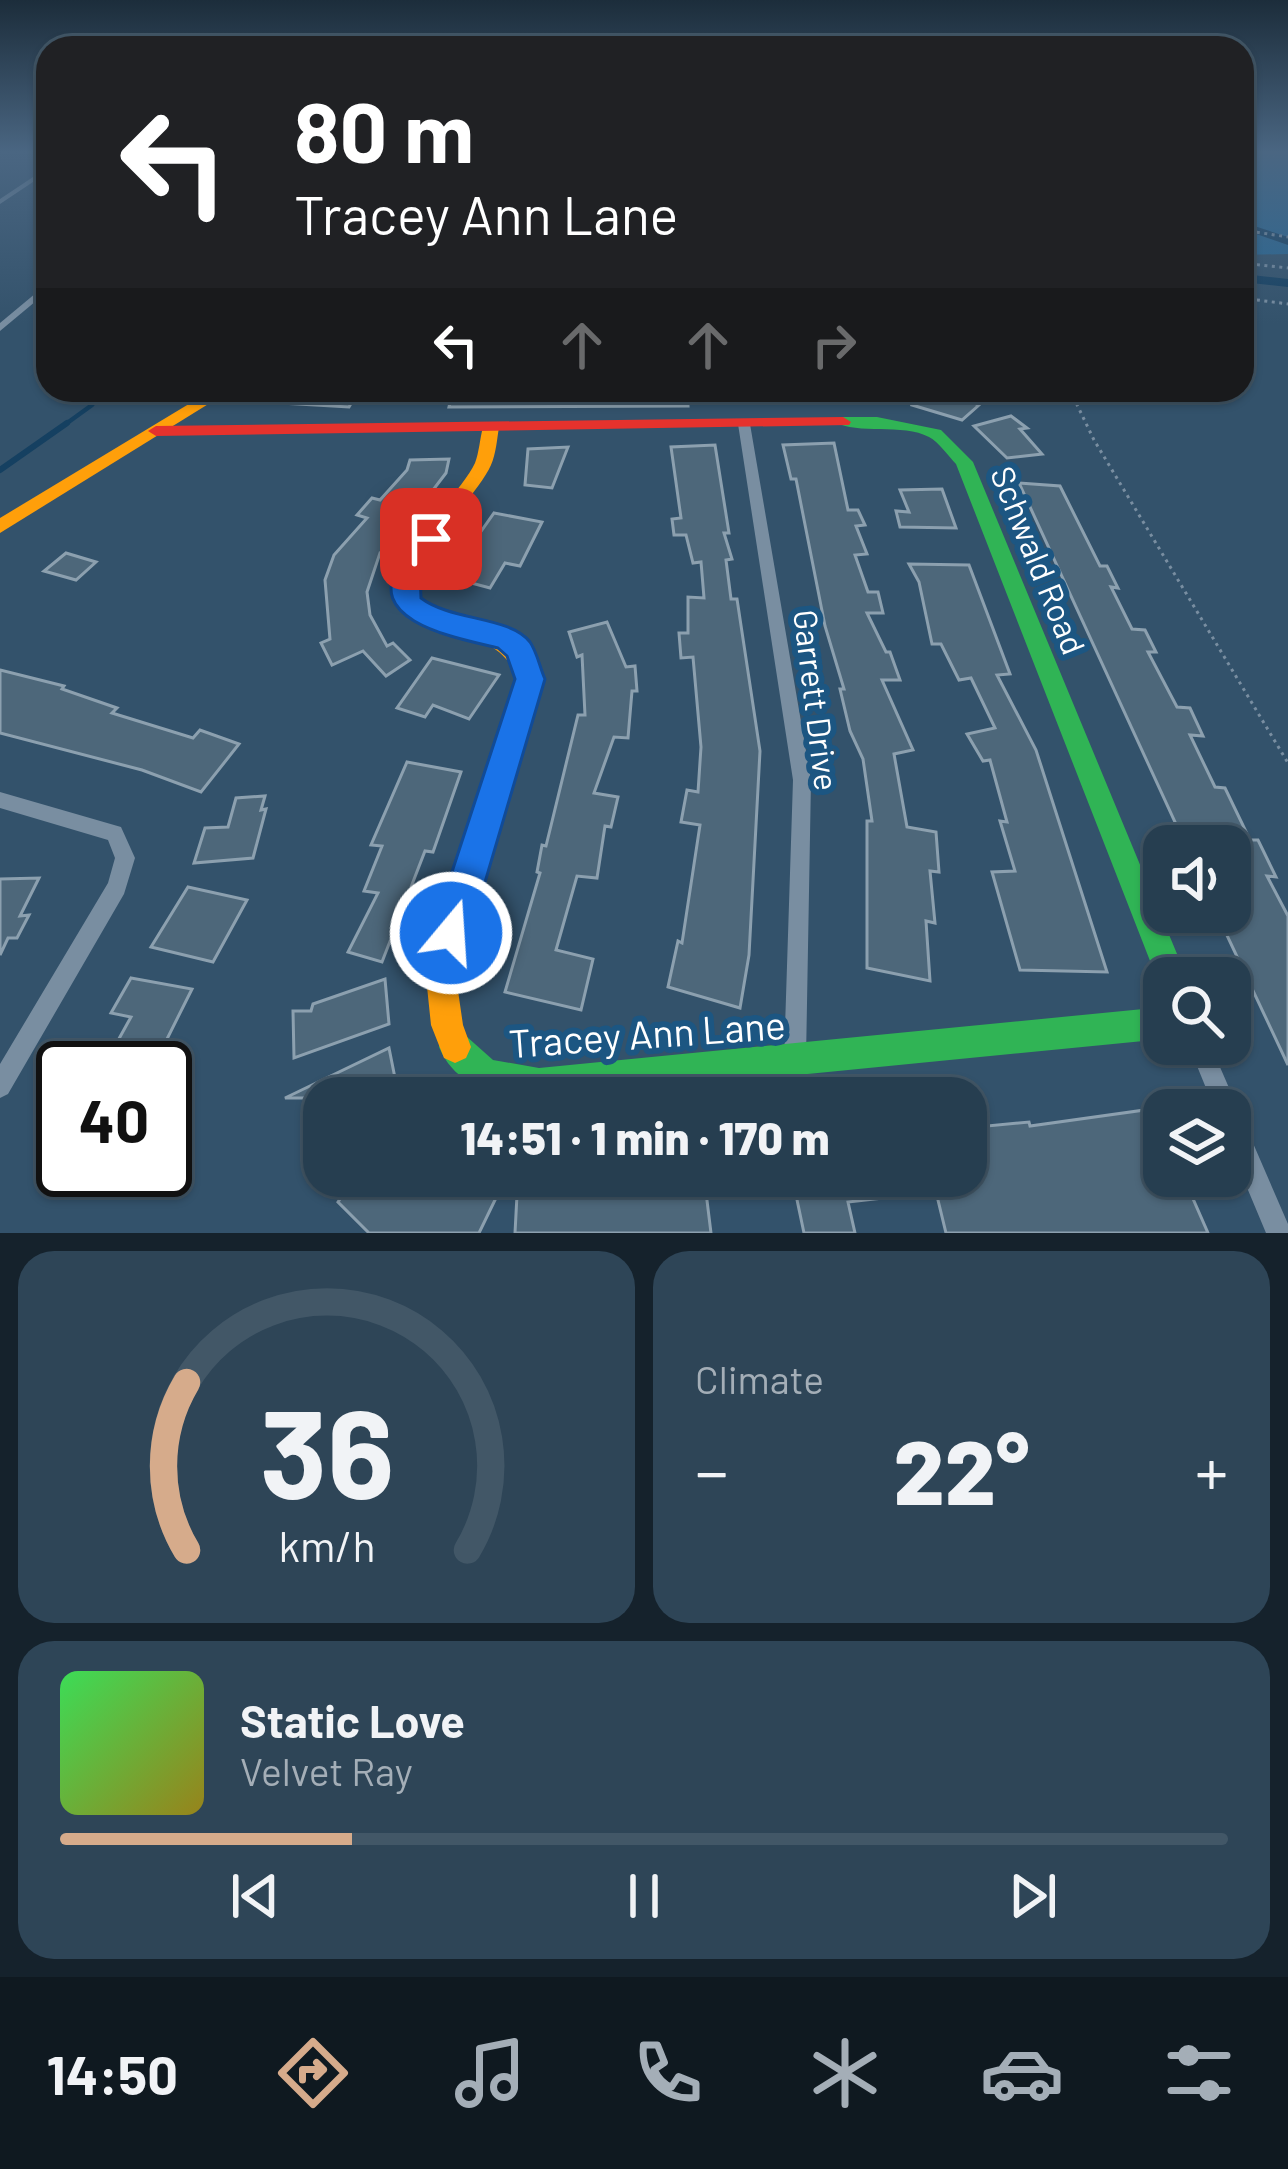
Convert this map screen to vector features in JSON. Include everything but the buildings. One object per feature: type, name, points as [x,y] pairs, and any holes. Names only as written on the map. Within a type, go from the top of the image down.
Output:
[{"type":"street","points":[[2,324],[36,296]]},
{"type":"street","points":[[0,527],[203,402]]},
{"type":"street","name":"Garrett Drive","points":[[744,424],[802,780],[795,1059]]},
{"type":"street","name":"Schwald Road","points":[[156,430],[904,424],[935,433],[956,451],[1163,957]]},
{"type":"street","name":"Tracey Ann Lane","points":[[491,427],[483,464],[407,572],[405,587],[410,603],[430,620],[506,639],[519,649],[530,679],[441,977],[442,1016],[452,1042],[472,1071],[498,1082],[518,1083],[1143,1025]]},
{"type":"street","points":[[0,800],[114,833],[125,858],[117,887],[0,1086]]},
{"type":"street","points":[[1251,1168],[1279,1233]]},
{"type":"path","points":[[1254,232],[1288,237]]},
{"type":"path","points":[[1254,264],[1288,268]]},
{"type":"path","points":[[1254,300],[1288,304]]},
{"type":"path","points":[[1076,402],[1288,763]]},
{"type":"shaded area","points":[[1254,210],[1288,210],[1288,254],[1254,255]]},
{"type":"waterway","points":[[1254,229],[1288,241]]},
{"type":"waterway","points":[[1254,279],[1288,283]]},
{"type":"waterway","points":[[63,426],[94,402]]},
{"type":"waterway","points":[[0,470],[67,423]]},
{"type":"traffic: fast","points":[[843,422],[877,422],[935,433],[964,462],[1164,957]]},
{"type":"traffic: fast","points":[[455,1047],[481,1071],[539,1084],[1143,1025]]},
{"type":"traffic: slow","points":[[0,527],[203,402]]},
{"type":"traffic: slow","points":[[455,1047],[441,977],[530,679],[518,654],[500,639],[417,612],[407,597],[407,572],[483,464],[491,427]]},
{"type":"traffic: jam","points":[[156,431],[843,422]]},
{"type":"route","points":[[431,539],[407,572],[410,603],[430,620],[506,639],[519,649],[530,679],[451,933]]}]
